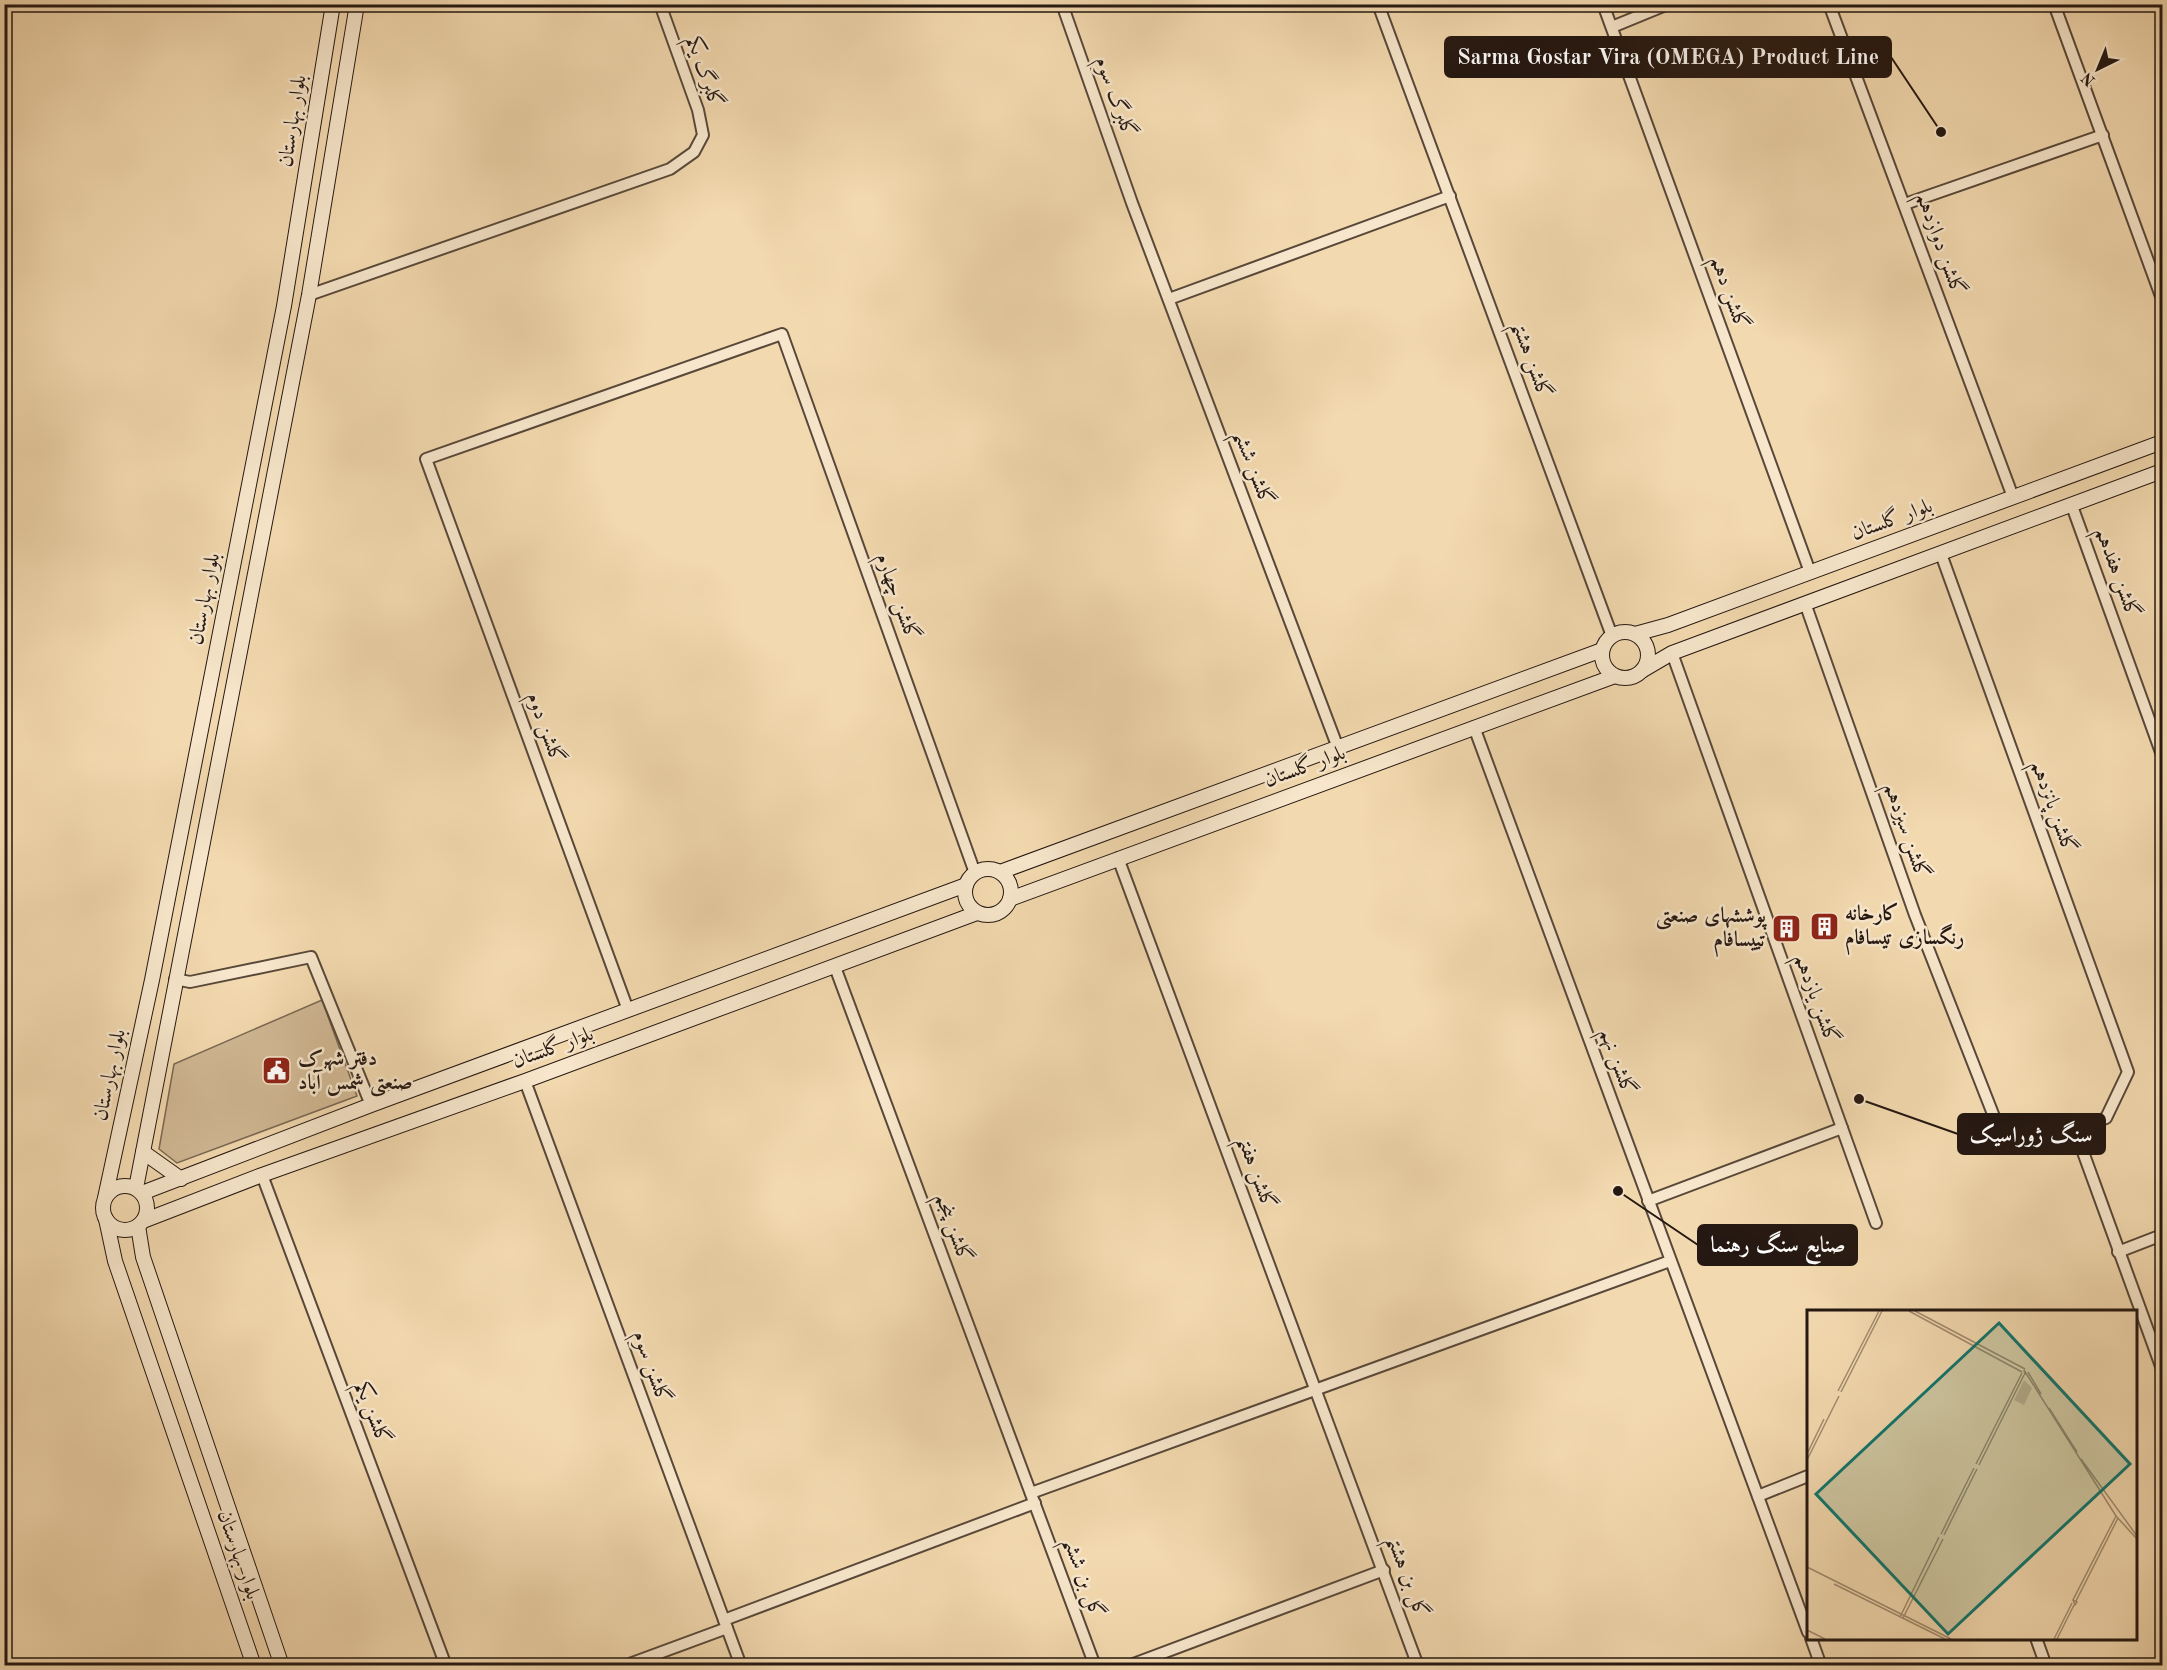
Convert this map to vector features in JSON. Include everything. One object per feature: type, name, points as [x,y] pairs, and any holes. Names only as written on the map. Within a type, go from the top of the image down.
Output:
[{"type":"street","name":"بلوار بهارستان","points":[[105,1198],[154,969],[284,306],[333,4]]},
{"type":"street","name":"بلوار بهارستان","points":[[139,1191],[143,1152],[175,979],[309,295],[357,4]]},
{"type":"street","name":"گلبرگ یکم","points":[[309,295],[670,169],[694,152],[703,135],[698,110],[660,4]]},
{"type":"street","name":"گلبرگ سوم","points":[[1062,4],[1132,203]]},
{"type":"street","name":"گلشن هشتم","points":[[1378,4],[1612,636]]},
{"type":"street","name":"گلشن دهم","points":[[1603,4],[1810,572]]},
{"type":"street","points":[[1612,27],[1668,4]]},
{"type":"street","name":"گلشن دوازدهم","points":[[1829,4],[2013,497]]},
{"type":"street","points":[[2054,4],[2163,299]]},
{"type":"street","points":[[1905,204],[2103,135]]},
{"type":"street","points":[[1169,298],[1450,196]]},
{"type":"street","name":"گلشن ششم","points":[[1132,203],[1338,748]]},
{"type":"street","name":"گلشن دوم","points":[[628,1010],[426,459],[782,334]]},
{"type":"street","name":"گلشن چهارم","points":[[782,334],[975,873]]},
{"type":"street","name":"بلوار گلستان","points":[[1635,634],[1668,625],[2163,442]]},
{"type":"street","points":[[1643,670],[1648,652],[1643,641],[1635,634],[1623,632],[1612,636],[1602,650],[1605,667],[1615,676],[1630,678],[1672,653],[2163,471]]},
{"type":"street","name":"گلشن هفدهم","points":[[2072,506],[2163,755]]},
{"type":"street","name":"گلشن پانزدهم","points":[[1941,554],[2128,1072],[2106,1118],[2075,1130]]},
{"type":"street","name":"گلشن سیزدهم","points":[[1805,603],[1915,915],[2002,1137],[2046,1140],[2075,1130]]},
{"type":"street","name":"بلوار گلستان","points":[[1000,873],[1602,650]]},
{"type":"street","name":"گلشن یازدهم","points":[[1672,653],[1876,1223]]},
{"type":"street","name":"بلوار گلستان","points":[[1010,899],[1615,676]]},
{"type":"street","name":"گلشن نهم","points":[[1474,727],[1807,1627]]},
{"type":"street","name":"گلشن هفتم","points":[[1118,858],[1358,1502]]},
{"type":"street","points":[[988,869],[1000,873],[1010,884],[1010,899],[1006,906],[993,914],[977,913],[968,904],[966,885],[975,873],[988,869]]},
{"type":"street","name":"بلوار گلستان","points":[[139,1191],[181,1179],[371,1105],[966,885]]},
{"type":"street","name":"بلوار گلستان","points":[[140,1223],[204,1196],[525,1081],[977,913]]},
{"type":"street","points":[[175,979],[190,982],[311,957],[371,1105]]},
{"type":"street","name":"گلشن پنجم","points":[[835,967],[1033,1498]]},
{"type":"street","name":"گلشن سوم","points":[[525,1081],[741,1665]]},
{"type":"street","points":[[1648,1201],[1842,1128]]},
{"type":"street","points":[[2075,1130],[2118,1252],[2163,1369]]},
{"type":"street","points":[[143,1152],[181,1179]]},
{"type":"street","points":[[197,1173],[204,1196]]},
{"type":"street","name":"گلشن یکم","points":[[262,1175],[446,1665]]},
{"type":"street","points":[[122,1186],[139,1191],[147,1207],[140,1223],[123,1230],[106,1219],[103,1205],[109,1192],[122,1186]]},
{"type":"street","name":"بلوار بهارستان","points":[[106,1219],[115,1261],[254,1665]]},
{"type":"street","name":"بلوار بهارستان","points":[[140,1223],[143,1257],[282,1665]]},
{"type":"street","points":[[2118,1252],[2163,1235]]},
{"type":"street","points":[[624,1665],[1033,1498],[1316,1388],[1670,1261]]},
{"type":"street","points":[[1758,1496],[1807,1477]]},
{"type":"street","name":"گل بن ششم","points":[[1033,1498],[1095,1665]]},
{"type":"street","name":"گل بن هشتم","points":[[1358,1502],[1418,1665]]},
{"type":"street","points":[[1128,1665],[1384,1570]]},
{"type":"street","points":[[1812,1640],[1821,1665]]},
{"type":"street","points":[[2037,1640],[2046,1665]]},
{"type":"shaded area","points":[[322,1000],[357,1096],[177,1163],[159,1149],[174,1064]]},
{"type":"place","name":"Sarma Gostar Vira (OMEGA) Product Line","points":[[1941,132]]},
{"type":"place","name":"کارخانه رنگسازی تیسافام","points":[[1824,926]]},
{"type":"place","name":"پوششهای صنعتی تییسافام","points":[[1787,928]]},
{"type":"place","name":"دفتر شهرک صنعتی شمس آباد","points":[[277,1071]]},
{"type":"place","name":"سنگ ژوراسیک","points":[[1859,1099]]},
{"type":"place","name":"صنایع سنگ رهنما","points":[[1618,1191]]}]
